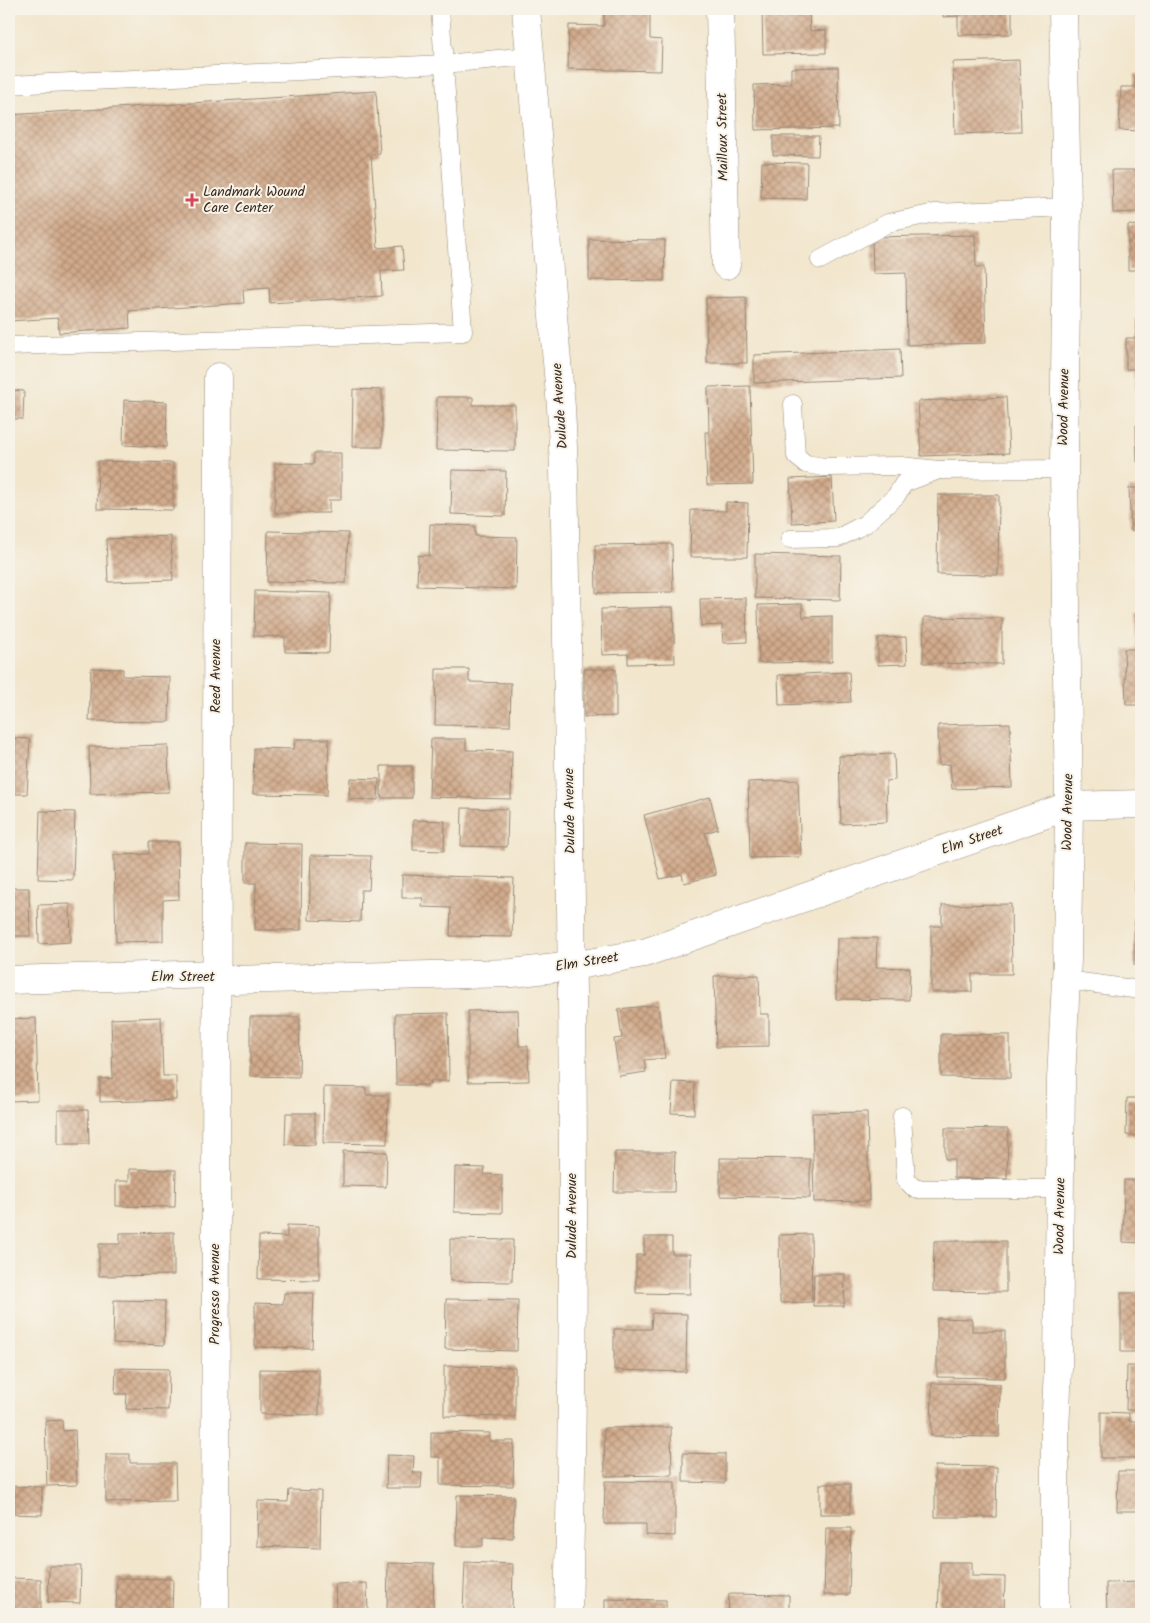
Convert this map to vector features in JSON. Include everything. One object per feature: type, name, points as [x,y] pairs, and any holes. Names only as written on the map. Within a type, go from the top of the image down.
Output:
[{"type":"street","name":"Dulude Avenue","points":[[526,9],[561,407],[564,468],[573,966],[573,1422],[568,1614]]},
{"type":"street","name":"Mailloux Street","points":[[720,9],[726,265]]},
{"type":"street","name":"Wood Avenue","points":[[1055,1614],[1055,1432],[1058,1368],[1061,1079],[1066,980],[1069,806],[1064,469],[1067,207],[1063,9]]},
{"type":"street","name":"Reed Avenue","points":[[215,974],[218,377]]},
{"type":"street","name":"Elm Street","points":[[9,980],[215,974],[231,980],[512,973],[573,966],[644,953],[1069,806],[1141,804]]},
{"type":"street","name":"Progresso Avenue","points":[[215,974],[215,1614]]},
{"type":"lane","points":[[9,346],[464,332],[440,9]]},
{"type":"lane","points":[[9,85],[444,64],[530,56]]},
{"type":"lane","points":[[820,260],[888,223],[913,216],[934,213],[1067,207]]},
{"type":"lane","points":[[793,404],[796,456],[806,464],[847,468],[901,466],[939,470],[1064,469]]},
{"type":"lane","points":[[790,539],[838,538],[865,524],[896,496],[904,483],[939,470]]},
{"type":"lane","points":[[1066,980],[1141,990]]},
{"type":"lane","points":[[902,1116],[906,1180],[914,1189],[1060,1189]]},
{"type":"building","points":[[604,9],[650,9],[650,39],[662,40],[661,71],[568,69],[569,25],[604,26]]},
{"type":"building","points":[[762,9],[809,9],[810,31],[826,30],[826,53],[763,54]]},
{"type":"building","points":[[943,9],[1012,9],[1012,34],[958,35],[958,16],[943,17]]},
{"type":"building","points":[[1019,60],[1021,132],[955,134],[953,62]]},
{"type":"building","points":[[838,67],[839,128],[755,130],[754,85],[791,84],[791,68]]},
{"type":"building","points":[[1135,74],[1141,74],[1141,131],[1119,130],[1121,87],[1135,87]]},
{"type":"building","name":"Landmark Wound Care Center","points":[[376,91],[380,154],[371,155],[378,248],[402,246],[404,270],[381,271],[382,296],[270,303],[269,288],[243,290],[244,303],[129,311],[130,328],[59,333],[58,318],[9,321],[9,115]]},
{"type":"building","points":[[773,136],[819,136],[818,156],[773,155]]},
{"type":"building","points":[[762,162],[807,163],[806,199],[761,198]]},
{"type":"building","points":[[1112,170],[1141,170],[1141,212],[1113,213]]},
{"type":"building","points":[[1128,225],[1141,226],[1141,270],[1128,270]]},
{"type":"building","points":[[975,235],[976,267],[984,267],[986,343],[907,345],[906,273],[873,274],[872,237]]},
{"type":"building","points":[[589,239],[665,240],[664,281],[589,280]]},
{"type":"building","points":[[746,297],[747,363],[707,363],[706,298]]},
{"type":"building","points":[[1136,319],[1141,319],[1141,389],[1136,389],[1136,369],[1126,369],[1126,338],[1136,338]]},
{"type":"building","points":[[900,349],[901,378],[754,383],[754,355]]},
{"type":"building","points":[[750,386],[753,484],[707,485],[705,432],[709,432],[708,387]]},
{"type":"building","points":[[353,389],[382,390],[382,447],[352,447]]},
{"type":"building","points":[[9,390],[24,391],[23,419],[9,419]]},
{"type":"building","points":[[437,397],[473,397],[473,405],[515,405],[515,451],[436,450]]},
{"type":"building","points":[[1006,397],[1009,453],[921,456],[918,401]]},
{"type":"building","points":[[124,400],[167,402],[166,447],[123,445]]},
{"type":"building","points":[[1136,425],[1141,425],[1141,462],[1137,462]]},
{"type":"building","points":[[314,453],[341,453],[341,500],[329,500],[329,513],[275,513],[275,463],[314,464]]},
{"type":"building","points":[[98,461],[173,463],[173,510],[97,509]]},
{"type":"building","points":[[452,470],[506,471],[505,516],[451,514]]},
{"type":"building","points":[[832,477],[834,521],[792,523],[790,479]]},
{"type":"building","points":[[1129,488],[1141,488],[1141,531],[1131,531]]},
{"type":"building","points":[[938,495],[999,495],[998,575],[937,574]]},
{"type":"building","points":[[726,502],[748,503],[747,557],[690,557],[691,510],[726,511]]},
{"type":"building","points":[[430,524],[475,526],[475,536],[517,537],[516,589],[417,586],[418,555],[429,556]]},
{"type":"building","points":[[268,531],[348,533],[346,583],[267,582]]},
{"type":"building","points":[[171,536],[173,580],[108,582],[106,539]]},
{"type":"building","points":[[672,544],[673,592],[596,593],[595,545]]},
{"type":"building","points":[[755,554],[841,556],[840,600],[755,598]]},
{"type":"building","points":[[255,591],[331,593],[329,653],[285,652],[285,637],[254,636]]},
{"type":"building","points":[[746,598],[747,642],[723,643],[722,625],[701,626],[700,599]]},
{"type":"building","points":[[802,604],[803,617],[832,616],[832,662],[759,663],[758,605]]},
{"type":"building","points":[[673,607],[675,663],[628,664],[628,654],[602,655],[601,609]]},
{"type":"building","points":[[1136,613],[1141,613],[1141,705],[1126,705],[1124,649],[1137,649]]},
{"type":"building","points":[[924,617],[1002,618],[1002,664],[923,663]]},
{"type":"building","points":[[906,637],[907,664],[878,665],[878,638]]},
{"type":"building","points":[[91,668],[123,669],[123,676],[170,677],[169,722],[89,721]]},
{"type":"building","points":[[436,669],[469,669],[469,682],[511,683],[510,726],[435,725]]},
{"type":"building","points":[[584,669],[616,669],[616,716],[584,717]]},
{"type":"building","points":[[849,672],[851,702],[779,705],[778,675]]},
{"type":"building","points":[[1010,723],[1012,787],[952,789],[950,764],[939,765],[938,725]]},
{"type":"building","points":[[9,738],[30,739],[27,794],[9,794]]},
{"type":"building","points":[[295,739],[329,739],[327,795],[253,794],[254,748],[294,749]]},
{"type":"building","points":[[431,739],[466,739],[466,750],[512,751],[511,799],[429,797]]},
{"type":"building","points":[[168,745],[169,792],[90,794],[89,747]]},
{"type":"building","points":[[894,754],[895,780],[886,781],[887,822],[841,824],[839,756]]},
{"type":"building","points":[[381,766],[412,766],[412,798],[381,798]]},
{"type":"building","points":[[350,778],[379,779],[378,800],[349,799]]},
{"type":"building","points":[[798,780],[801,857],[750,858],[748,782]]},
{"type":"building","points":[[710,797],[718,829],[705,833],[716,875],[684,883],[682,874],[660,879],[644,815]]},
{"type":"building","points":[[462,808],[508,809],[507,847],[461,846]]},
{"type":"building","points":[[40,811],[75,812],[73,880],[38,879]]},
{"type":"building","points":[[413,820],[445,821],[444,851],[413,850]]},
{"type":"building","points":[[149,842],[178,842],[179,899],[163,900],[163,941],[116,942],[114,855],[149,854]]},
{"type":"building","points":[[245,843],[302,844],[301,930],[255,930],[256,883],[245,883]]},
{"type":"building","points":[[311,855],[371,856],[369,890],[361,890],[360,922],[309,920]]},
{"type":"building","points":[[402,875],[514,878],[512,937],[450,936],[451,908],[422,907],[423,898],[402,898]]},
{"type":"building","points":[[1135,879],[1141,879],[1141,965],[1134,965]]},
{"type":"building","points":[[9,888],[29,888],[30,936],[9,936]]},
{"type":"building","points":[[70,904],[71,942],[39,944],[38,905]]},
{"type":"building","points":[[1011,904],[1012,974],[972,974],[972,992],[931,992],[931,926],[942,926],[942,905]]},
{"type":"building","points":[[837,938],[877,938],[876,967],[910,968],[909,1000],[836,999]]},
{"type":"building","points":[[759,975],[760,1014],[769,1014],[769,1046],[716,1047],[714,976]]},
{"type":"building","points":[[658,1005],[665,1058],[644,1060],[646,1072],[619,1076],[614,1039],[622,1038],[618,1009]]},
{"type":"building","points":[[518,1010],[519,1046],[528,1046],[529,1081],[468,1082],[468,1011]]},
{"type":"building","points":[[448,1013],[449,1081],[430,1081],[430,1085],[396,1085],[395,1014]]},
{"type":"building","points":[[161,1017],[163,1076],[176,1076],[176,1100],[100,1102],[100,1079],[113,1078],[111,1019]]},
{"type":"building","points":[[250,1017],[300,1017],[299,1077],[250,1076]]},
{"type":"building","points":[[36,1018],[38,1100],[9,1101],[9,1019]]},
{"type":"building","points":[[941,1034],[1010,1035],[1010,1078],[941,1077]]},
{"type":"building","points":[[1138,1060],[1141,1060],[1141,1136],[1126,1135],[1127,1098],[1137,1098]]},
{"type":"building","points":[[673,1082],[695,1083],[694,1114],[671,1113]]},
{"type":"building","points":[[324,1087],[366,1088],[366,1095],[388,1095],[387,1144],[323,1143]]},
{"type":"building","points":[[58,1110],[88,1110],[89,1144],[58,1144]]},
{"type":"building","points":[[867,1112],[869,1201],[814,1202],[812,1113]]},
{"type":"building","points":[[286,1113],[315,1113],[315,1145],[285,1144]]},
{"type":"building","points":[[945,1128],[1008,1129],[1007,1179],[954,1178],[954,1159],[945,1159]]},
{"type":"building","points":[[343,1151],[387,1152],[386,1187],[343,1186]]},
{"type":"building","points":[[615,1152],[675,1152],[674,1192],[614,1192]]},
{"type":"building","points":[[720,1158],[810,1159],[810,1198],[720,1196]]},
{"type":"building","points":[[455,1167],[485,1168],[484,1174],[502,1175],[502,1213],[454,1212]]},
{"type":"building","points":[[129,1169],[176,1170],[175,1207],[116,1206],[116,1181],[129,1181]]},
{"type":"building","points":[[1124,1180],[1141,1180],[1141,1243],[1123,1242]]},
{"type":"building","points":[[287,1225],[319,1226],[319,1280],[258,1279],[259,1236],[287,1237]]},
{"type":"building","points":[[174,1232],[174,1275],[99,1276],[99,1244],[120,1244],[120,1233]]},
{"type":"building","points":[[811,1234],[812,1302],[780,1303],[779,1235]]},
{"type":"building","points":[[644,1237],[672,1237],[672,1254],[690,1254],[690,1294],[636,1293],[636,1255],[644,1255]]},
{"type":"building","points":[[450,1239],[513,1240],[512,1282],[450,1281]]},
{"type":"building","points":[[934,1241],[1006,1241],[1006,1292],[933,1291]]},
{"type":"building","points":[[814,1274],[845,1274],[844,1306],[813,1306]]},
{"type":"building","points":[[284,1293],[314,1293],[312,1348],[255,1347],[255,1303],[283,1304]]},
{"type":"building","points":[[1121,1293],[1141,1293],[1141,1352],[1121,1352]]},
{"type":"building","points":[[446,1299],[518,1300],[517,1351],[445,1349]]},
{"type":"building","points":[[114,1300],[165,1301],[164,1345],[113,1343]]},
{"type":"building","points":[[652,1313],[687,1314],[686,1372],[614,1370],[614,1329],[651,1329]]},
{"type":"building","points":[[937,1318],[972,1319],[972,1331],[1005,1331],[1005,1378],[937,1377]]},
{"type":"building","points":[[444,1366],[515,1367],[515,1417],[444,1416]]},
{"type":"building","points":[[1127,1366],[1141,1366],[1141,1410],[1126,1410]]},
{"type":"building","points":[[116,1368],[169,1369],[168,1410],[126,1409],[127,1394],[115,1394]]},
{"type":"building","points":[[260,1369],[319,1370],[319,1415],[260,1414]]},
{"type":"building","points":[[932,1383],[1000,1384],[999,1437],[931,1436]]},
{"type":"building","points":[[1101,1412],[1129,1413],[1129,1421],[1141,1421],[1141,1458],[1101,1458]]},
{"type":"building","points":[[62,1420],[63,1431],[75,1430],[77,1485],[47,1486],[45,1421]]},
{"type":"building","points":[[671,1427],[672,1475],[605,1476],[604,1428]]},
{"type":"building","points":[[431,1432],[490,1433],[489,1441],[514,1441],[513,1486],[440,1485],[440,1457],[431,1457]]},
{"type":"building","points":[[683,1453],[725,1454],[725,1483],[683,1482]]},
{"type":"building","points":[[106,1454],[130,1454],[130,1463],[175,1463],[176,1501],[106,1502]]},
{"type":"building","points":[[387,1455],[414,1456],[413,1473],[422,1473],[421,1488],[386,1488]]},
{"type":"building","points":[[935,1466],[997,1467],[996,1517],[935,1517]]},
{"type":"building","points":[[1118,1471],[1141,1471],[1141,1511],[1117,1511]]},
{"type":"building","points":[[605,1481],[675,1482],[675,1536],[646,1535],[646,1524],[604,1524]]},
{"type":"building","points":[[820,1484],[850,1484],[850,1514],[820,1514]]},
{"type":"building","points":[[9,1486],[42,1487],[42,1515],[9,1514]]},
{"type":"building","points":[[289,1490],[321,1491],[320,1548],[257,1546],[258,1501],[288,1502]]},
{"type":"building","points":[[457,1495],[514,1496],[513,1538],[483,1537],[483,1546],[456,1546]]},
{"type":"building","points":[[826,1528],[851,1528],[849,1595],[824,1595]]},
{"type":"building","points":[[465,1562],[513,1564],[512,1612],[463,1611]]},
{"type":"building","points":[[940,1562],[972,1562],[972,1576],[1005,1577],[1004,1614],[938,1614]]},
{"type":"building","points":[[388,1563],[434,1564],[433,1611],[387,1610]]},
{"type":"building","points":[[49,1566],[81,1566],[80,1603],[48,1602]]},
{"type":"building","points":[[9,1578],[41,1579],[41,1614],[9,1614]]},
{"type":"building","points":[[117,1578],[173,1579],[172,1614],[116,1614]]},
{"type":"building","points":[[1141,1582],[1141,1614],[1107,1614],[1106,1583]]},
{"type":"building","points":[[367,1583],[368,1614],[336,1614],[335,1584]]},
{"type":"building","points":[[729,1594],[789,1595],[789,1614],[728,1614]]},
{"type":"building","points":[[605,1599],[666,1600],[666,1614],[605,1614]]},
{"type":"place","name":"Landmark Wound Care Center","points":[[192,200]]}]
